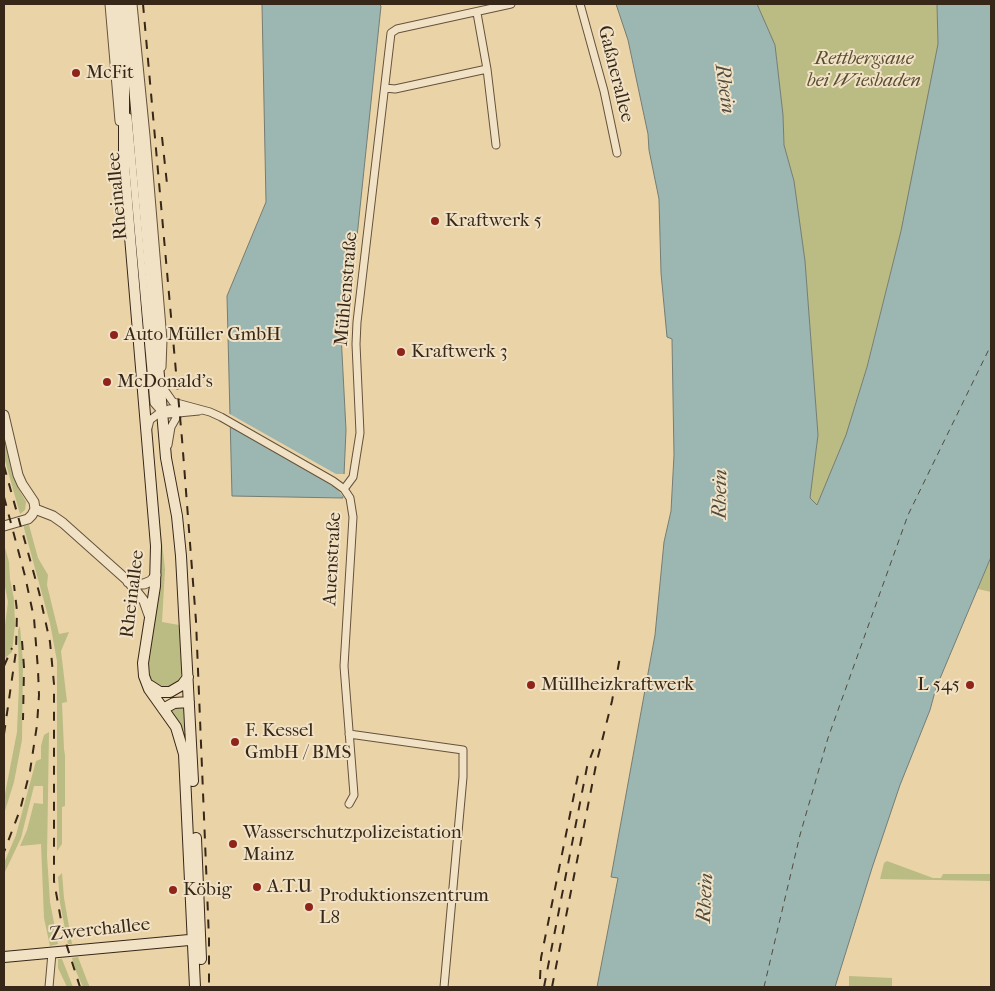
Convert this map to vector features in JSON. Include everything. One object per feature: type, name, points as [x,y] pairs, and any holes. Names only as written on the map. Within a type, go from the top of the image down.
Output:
[{"type":"main road","name":"Rheinallee","points":[[118,4],[124,74],[124,165],[156,531],[156,575],[143,655],[143,669],[146,682],[153,695],[177,729],[184,754],[193,923],[197,939],[195,987]]},
{"type":"main road","name":"Rheinallee","points":[[127,4],[166,458],[177,516],[188,677],[197,939],[201,987]]},
{"type":"main road","points":[[146,682],[157,691],[170,692],[182,686],[188,677]]},
{"type":"main road","points":[[163,709],[174,702],[189,702]]},
{"type":"main road","points":[[177,940],[193,923]]},
{"type":"main road","name":"Zwerchallee","points":[[4,957],[197,939]]},
{"type":"street","name":"Rheinallee","points":[[110,4],[124,165]]},
{"type":"street","name":"Rheinallee","points":[[133,4],[163,354],[159,381]]},
{"type":"street","name":"Mühlenstraße","points":[[344,489],[353,477],[357,450],[360,418],[357,322],[390,36],[397,29],[512,4]]},
{"type":"street","name":"Gaßnerallee","points":[[580,4],[604,91],[617,153]]},
{"type":"street","points":[[476,12],[487,69],[496,145]]},
{"type":"street","points":[[385,88],[395,89],[487,69]]},
{"type":"street","name":"Rheinallee","points":[[124,74],[154,404],[162,412]]},
{"type":"street","name":"Rheinallee","points":[[138,124],[150,185]]},
{"type":"street","name":"Auenstraße","points":[[159,381],[171,400],[204,410],[225,419],[333,480],[344,489],[352,502],[353,513],[344,666],[354,795],[349,804]]},
{"type":"street","name":"Auenstraße","points":[[162,412],[189,407]]},
{"type":"street","points":[[147,433],[150,420],[162,412],[168,414],[204,410]]},
{"type":"street","points":[[166,458],[171,427],[179,413]]},
{"type":"street","points":[[4,415],[18,475],[34,502],[35,510],[28,519],[4,526]]},
{"type":"street","points":[[35,510],[53,516],[63,523],[128,582],[144,601],[150,620]]},
{"type":"street","points":[[128,582],[144,584],[151,581],[156,575]]},
{"type":"street","points":[[349,734],[463,750],[463,777],[444,987]]},
{"type":"street","points":[[48,987],[52,953]]},
{"type":"green space","name":"Rettbergsaue bei Wiesbaden","points":[[757,4],[937,4],[938,44],[923,131],[901,231],[867,366],[846,435],[817,505],[810,498],[818,435],[805,261],[794,181],[784,145],[783,115],[775,45]]},
{"type":"green space","points":[[4,436],[16,484],[26,502],[25,510],[20,514],[4,457]]},
{"type":"green space","points":[[154,472],[165,569],[162,622],[179,625],[179,612],[182,626],[182,673],[178,683],[171,687],[164,687],[153,681],[146,657],[156,609],[161,570]]},
{"type":"green space","points":[[29,525],[38,558],[48,575],[47,585],[59,634],[69,632],[61,651],[67,702],[62,703],[65,806],[62,807],[62,844],[57,851],[57,661],[50,623],[24,528],[24,526]]},
{"type":"green space","points":[[4,544],[9,562],[15,625],[12,652],[5,658],[4,633],[8,602],[4,582]]},
{"type":"green space","points":[[991,557],[991,592],[978,589]]},
{"type":"green space","points":[[20,626],[23,663],[22,740],[14,782],[4,814],[4,799],[17,732],[19,685],[18,630]]},
{"type":"green space","points":[[186,705],[189,757],[171,713],[173,707]]},
{"type":"green space","points":[[49,732],[47,856],[50,902],[58,944],[50,946],[44,918],[41,844],[20,846],[27,830],[34,803],[43,804],[43,786],[34,786],[21,838],[4,874],[4,863],[16,835],[36,761],[41,759],[41,746],[44,735]]},
{"type":"green space","points":[[887,861],[933,878],[941,878],[943,874],[991,874],[991,881],[880,879],[884,863]]},
{"type":"green space","points":[[62,873],[64,898],[72,944],[68,944],[60,903],[58,877]]},
{"type":"green space","points":[[78,957],[90,987],[83,987],[75,969],[72,958]]},
{"type":"green space","points":[[58,959],[62,959],[73,987],[67,987],[58,968]]},
{"type":"green space","points":[[849,976],[892,978],[892,987],[849,987]]},
{"type":"water","points":[[262,4],[379,4],[381,6],[355,256],[341,334],[346,430],[343,498],[232,496],[227,296],[266,202]]},
{"type":"water","name":"Rhein","points":[[616,4],[757,4],[775,45],[783,115],[784,145],[794,181],[805,261],[818,435],[810,498],[817,505],[846,435],[867,367],[901,231],[938,44],[937,4],[991,4],[991,557],[936,688],[930,710],[900,785],[835,987],[597,987],[618,878],[611,877],[655,635],[664,542],[671,511],[674,455],[672,339],[667,337],[661,273],[659,199],[649,150],[648,134],[628,40]]},
{"type":"pier","points":[[228,413],[336,474],[346,474],[345,499],[337,489],[326,482],[228,426]]},
{"type":"ferry route","points":[[764,987],[800,835],[828,738],[908,515],[991,345]]},
{"type":"railway","points":[[143,4],[182,439],[196,621],[209,939],[209,987]]},
{"type":"railway","points":[[162,137],[167,184]]},
{"type":"railway","points":[[4,466],[39,592],[50,642],[54,684],[54,881],[64,937],[80,987]]},
{"type":"railway","points":[[4,497],[34,618],[39,695],[37,725],[30,771],[20,810],[4,852]]},
{"type":"railway","points":[[4,734],[16,651],[17,611],[14,585]]},
{"type":"railway","points":[[22,641],[24,667],[23,720]]},
{"type":"railway","points":[[4,666],[12,648]]},
{"type":"railway","points":[[552,987],[596,765],[612,701],[620,657]]},
{"type":"railway","points":[[544,987],[587,767],[595,745]]},
{"type":"railway","points":[[540,979],[541,958],[579,770]]},
{"type":"place","name":"McFit","points":[[76,73]]},
{"type":"place","name":"Kraftwerk 5","points":[[435,221]]},
{"type":"place","name":"Auto Müller GmbH","points":[[114,335]]},
{"type":"place","name":"Kraftwerk 3","points":[[401,352]]},
{"type":"place","name":"McDonald's","points":[[107,382]]},
{"type":"place","name":"Müllheizkraftwerk","points":[[531,685]]},
{"type":"place","name":"L 545","points":[[970,685]]},
{"type":"place","name":"F. Kessel GmbH / BMS","points":[[235,742]]},
{"type":"place","name":"Wasserschutzpolizeistation Mainz","points":[[233,844]]},
{"type":"place","name":"A.T.U","points":[[257,887]]},
{"type":"place","name":"Köbig","points":[[173,890]]},
{"type":"place","name":"Produktionszentrum L8","points":[[309,907]]}]
